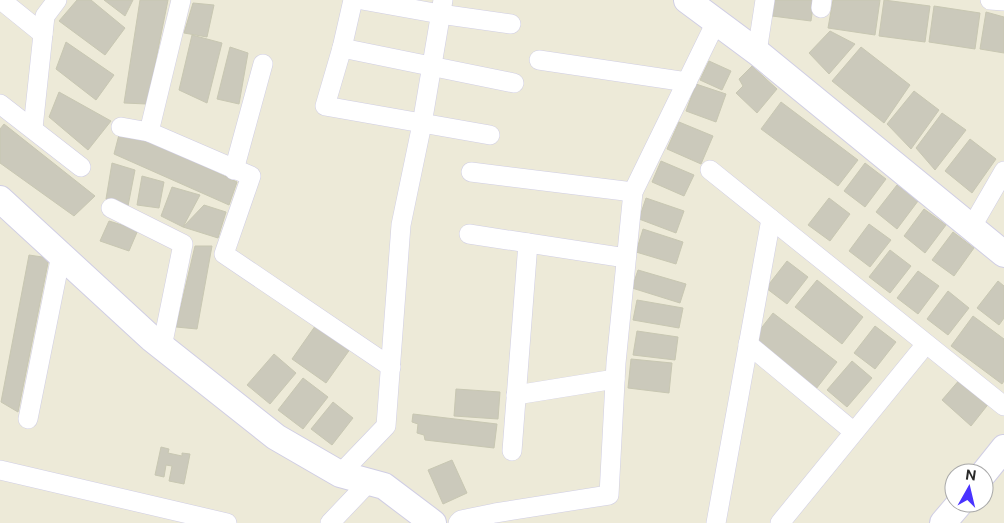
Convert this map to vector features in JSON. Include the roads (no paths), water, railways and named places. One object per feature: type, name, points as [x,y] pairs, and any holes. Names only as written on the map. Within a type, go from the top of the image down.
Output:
[{"type":"street","points":[[1,0],[43,34]]},
{"type":"street","points":[[33,128],[46,16],[57,0]]},
{"type":"street","points":[[149,132],[181,0]]},
{"type":"street","points":[[490,135],[325,106],[342,48],[364,0],[441,7],[511,24]]},
{"type":"street","points":[[757,52],[765,0]]},
{"type":"street","points":[[990,0],[1004,2]]},
{"type":"street","points":[[340,474],[386,426],[401,225],[422,124],[441,7]]},
{"type":"street","points":[[458,523],[461,520],[495,513],[609,495],[615,379],[633,192],[687,82],[705,9],[1004,254]]},
{"type":"street","points":[[342,48],[514,83]]},
{"type":"street","points":[[539,60],[687,82]]},
{"type":"street","points":[[234,170],[263,64]]},
{"type":"street","points":[[0,104],[81,167]]},
{"type":"street","points":[[122,127],[149,132],[251,176],[224,254],[391,366]]},
{"type":"street","points":[[710,170],[1004,406]]},
{"type":"street","points":[[972,228],[1004,171]]},
{"type":"street","points":[[471,172],[633,192]]},
{"type":"street","points":[[0,199],[162,347],[276,437],[340,474],[384,486],[433,523]]},
{"type":"street","points":[[111,208],[183,244],[162,347]]},
{"type":"street","points":[[716,523],[771,219]]},
{"type":"street","points":[[469,234],[626,258]]},
{"type":"street","points":[[512,451],[528,243]]},
{"type":"street","points":[[28,419],[61,255]]},
{"type":"street","points":[[748,344],[854,432]]},
{"type":"street","points":[[780,523],[926,344]]},
{"type":"street","points":[[516,395],[615,379]]},
{"type":"street","points":[[992,463],[1003,450]]},
{"type":"street","points":[[0,470],[188,519],[227,523]]},
{"type":"street","points":[[330,523],[369,482]]},
{"type":"street","points":[[943,523],[952,513]]}]
